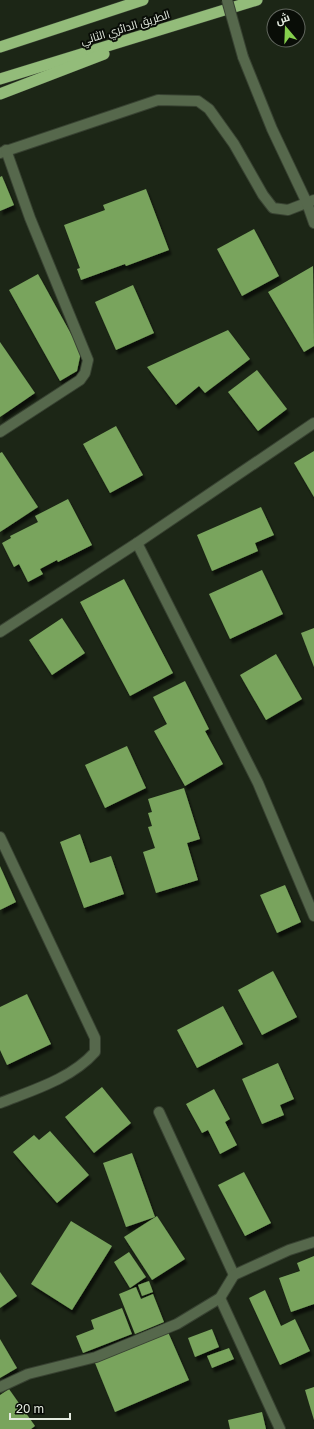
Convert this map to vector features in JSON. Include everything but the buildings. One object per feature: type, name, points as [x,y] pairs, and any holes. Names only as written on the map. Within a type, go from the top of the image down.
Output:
[{"type":"highway","name":"الطريق الدائري الثاني","points":[[0,47],[143,0]]},
{"type":"highway","name":"الطريق الدائري الثاني","points":[[0,79],[258,0]]},
{"type":"highway","points":[[0,94],[192,19]]},
{"type":"highway","points":[[0,42],[32,36]]},
{"type":"street","points":[[227,0],[243,57],[272,129],[310,202],[314,223]]},
{"type":"street","points":[[0,432],[80,380],[85,373],[88,360],[3,151],[158,100],[198,101],[209,109],[234,144],[263,195],[273,208],[288,210],[310,202]]},
{"type":"street","points":[[0,632],[137,543],[314,423]]},
{"type":"street","points":[[137,543],[258,783],[314,916]]},
{"type":"street","points":[[0,837],[95,1038],[95,1052],[88,1060],[53,1082],[0,1103]]},
{"type":"street","points":[[159,1112],[234,1275]]},
{"type":"street","points":[[0,1387],[28,1374],[96,1357],[177,1324],[220,1298],[234,1275],[289,1250],[314,1242]]},
{"type":"street","points":[[220,1298],[280,1429]]}]
